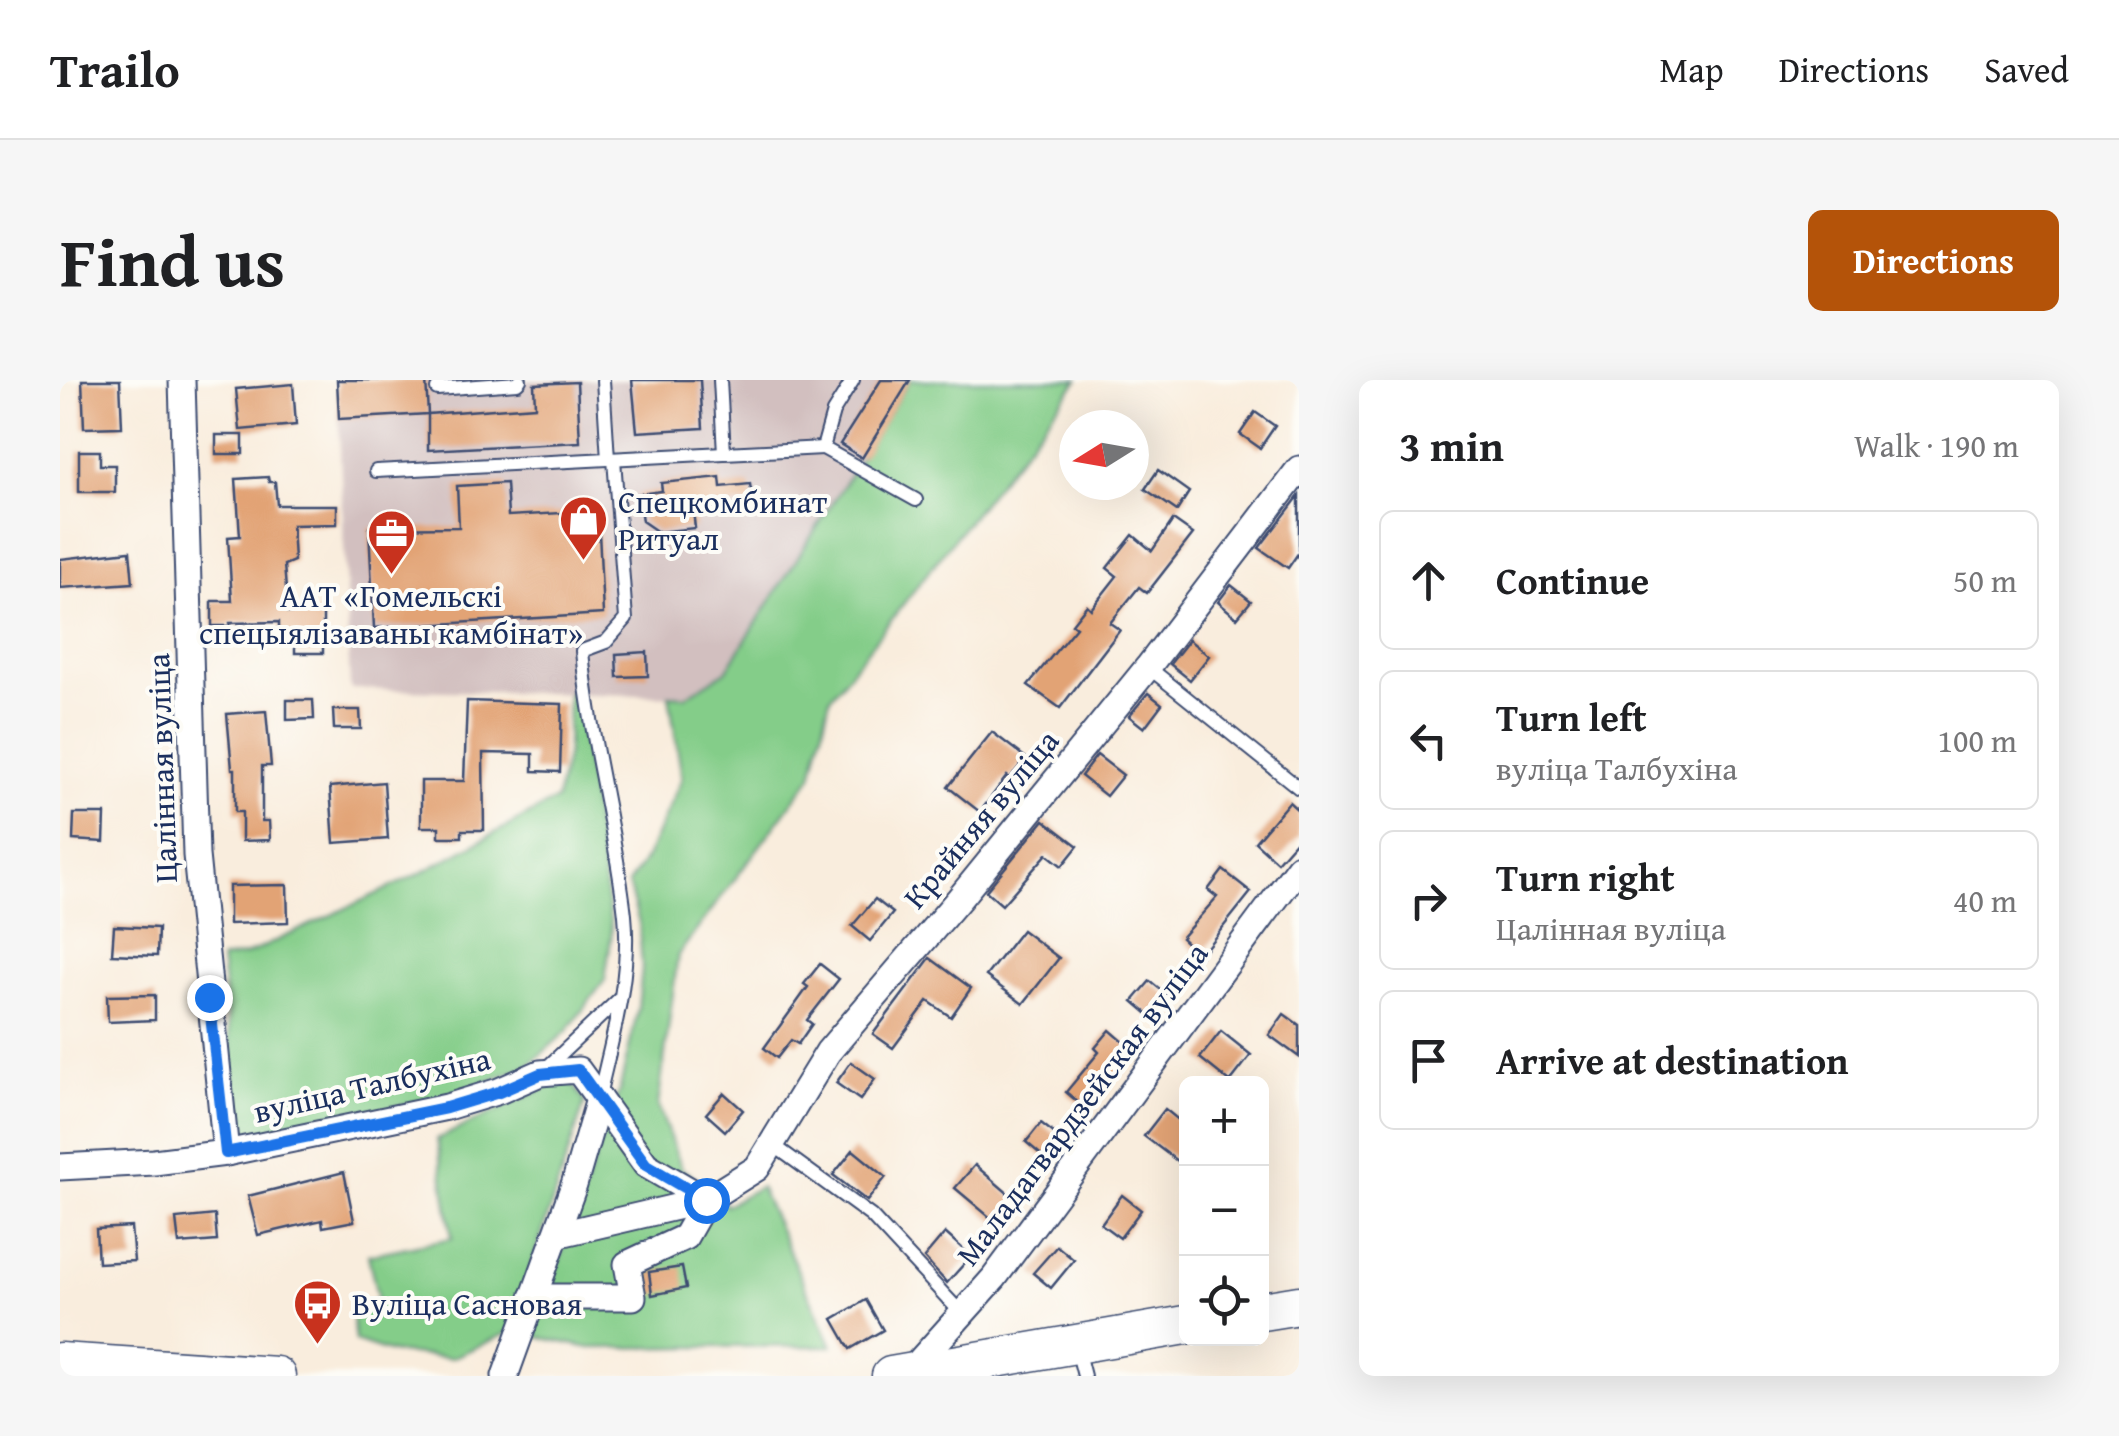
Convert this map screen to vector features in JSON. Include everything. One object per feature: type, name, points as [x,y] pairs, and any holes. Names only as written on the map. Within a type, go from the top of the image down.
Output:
[{"type":"main road","points":[[1269,1310],[1299,1304]]},
{"type":"main road","points":[[900,1374],[1080,1361],[1179,1327]]},
{"type":"main road","points":[[60,1362],[276,1376]]},
{"type":"street","name":"Цалінная вуліца","points":[[182,380],[196,855],[226,1153]]},
{"type":"street","name":"Крайняя вуліца","points":[[556,1235],[706,1200],[757,1168],[828,1052],[1148,667],[1299,468]]},
{"type":"street","name":"Маладагвардзейская вуліца","points":[[900,1374],[963,1314],[994,1278],[1299,867]]},
{"type":"street","name":"вуліца Талбухіна","points":[[60,1167],[226,1153],[446,1108],[540,1074],[578,1070],[599,1099]]},
{"type":"street","points":[[599,1099],[646,1165],[706,1200]]},
{"type":"street","points":[[505,1376],[599,1099]]},
{"type":"street","name":"Крайняя вуліца","points":[[533,1296],[633,1297],[627,1264],[685,1237],[706,1200]]},
{"type":"lane","points":[[436,389],[520,380]]},
{"type":"lane","points":[[599,1099],[621,997],[625,918],[582,651],[606,642],[626,619],[602,380]]},
{"type":"lane","points":[[720,380],[724,453]]},
{"type":"lane","points":[[822,448],[832,412],[853,380]]},
{"type":"lane","points":[[376,471],[822,448],[916,500]]},
{"type":"lane","points":[[1148,667],[1299,788]]},
{"type":"lane","points":[[540,1074],[621,997]]},
{"type":"lane","points":[[772,1144],[871,1216],[963,1314]]},
{"type":"shaded area","name":"ААТ «Гомельскі спецыялізаваны камбінат»","points":[[337,380],[910,380],[726,671],[686,696],[350,689]]},
{"type":"green space","points":[[910,380],[1078,380],[830,698],[812,776],[678,955],[658,1106],[682,1169],[726,1205],[760,1187],[832,1346],[590,1348],[533,1336],[620,1088],[638,1008],[642,968],[639,923],[628,884],[646,858],[682,778],[669,695],[686,696],[726,671]]},
{"type":"green space","points":[[568,693],[576,693],[612,932],[605,980],[567,1031],[528,1066],[453,1095],[240,1139],[221,959],[246,955],[419,874],[556,800],[567,753]]},
{"type":"green space","points":[[570,1080],[585,1102],[510,1332],[452,1358],[388,1352],[355,1341],[351,1308],[378,1300],[368,1255],[452,1238],[437,1139],[551,1085]]},
{"type":"building","points":[[82,380],[120,380],[122,427],[84,428]]},
{"type":"building","points":[[337,380],[426,380],[428,414],[339,419]]},
{"type":"building","points":[[632,380],[700,380],[703,428],[637,432]]},
{"type":"building","points":[[881,380],[910,380],[862,458],[840,444]]},
{"type":"building","points":[[577,382],[580,442],[428,450],[428,414],[535,406],[534,384]]},
{"type":"building","points":[[293,384],[296,425],[240,430],[236,389]]},
{"type":"building","points":[[1255,412],[1275,426],[1260,448],[1240,434]]},
{"type":"building","points":[[216,435],[243,435],[243,454],[216,454]]},
{"type":"building","points":[[79,451],[100,451],[100,465],[115,465],[115,492],[79,492]]},
{"type":"building","points":[[1158,470],[1189,492],[1177,511],[1149,492],[1149,483]]},
{"type":"building","points":[[268,477],[269,482],[275,482],[277,505],[337,505],[337,524],[292,525],[294,561],[284,565],[288,613],[323,612],[323,653],[295,653],[295,640],[279,640],[279,622],[212,626],[212,601],[232,601],[228,537],[240,536],[236,479]]},
{"type":"building","points":[[720,477],[721,487],[750,484],[753,503],[693,510],[695,528],[658,532],[642,521],[638,494],[662,491],[661,483]]},
{"type":"building","points":[[506,483],[508,516],[598,511],[603,614],[374,628],[369,528],[459,527],[457,486]]},
{"type":"building","points":[[1299,496],[1299,552],[1288,568],[1259,548]]},
{"type":"building","points":[[1173,520],[1193,534],[1147,593],[1139,587],[1110,623],[1120,630],[1060,708],[1028,685],[1076,627],[1072,624],[1087,605],[1091,609],[1117,576],[1107,568],[1133,535],[1152,551]]},
{"type":"building","points":[[130,551],[133,583],[60,588],[60,559]]},
{"type":"building","points":[[1231,585],[1251,601],[1237,618],[1218,602]]},
{"type":"building","points":[[1189,640],[1209,656],[1190,680],[1170,664]]},
{"type":"building","points":[[647,652],[648,676],[617,677],[616,654]]},
{"type":"building","points":[[1148,693],[1162,704],[1144,728],[1129,716]]},
{"type":"building","points":[[287,700],[313,700],[314,719],[287,720]]},
{"type":"building","points":[[467,701],[562,704],[560,772],[533,771],[533,754],[483,753],[484,830],[462,830],[462,837],[439,837],[439,827],[421,827],[421,781],[464,781]]},
{"type":"building","points":[[333,710],[360,710],[361,729],[334,729]]},
{"type":"building","points":[[266,711],[271,766],[262,766],[262,821],[269,821],[270,840],[242,841],[242,812],[235,812],[235,769],[227,714]]},
{"type":"building","points":[[992,732],[1026,758],[980,812],[948,787]]},
{"type":"building","points":[[1097,755],[1123,775],[1106,796],[1081,776]]},
{"type":"building","points":[[384,782],[388,839],[334,843],[330,787]]},
{"type":"building","points":[[1289,802],[1299,811],[1299,837],[1277,862],[1255,842]]},
{"type":"building","points":[[74,814],[105,814],[104,842],[73,840]]},
{"type":"building","points":[[1044,820],[1078,846],[1062,866],[1047,854],[1002,905],[986,891]]},
{"type":"building","points":[[1223,870],[1251,892],[1200,956],[1181,938],[1217,897],[1208,890]]},
{"type":"building","points":[[287,885],[288,922],[229,924],[229,886]]},
{"type":"building","points":[[875,899],[893,913],[870,941],[852,926]]},
{"type":"building","points":[[114,926],[158,928],[157,956],[112,954]]},
{"type":"building","points":[[1022,930],[1059,958],[1023,1004],[986,976]]},
{"type":"building","points":[[930,958],[971,988],[951,1017],[928,1001],[893,1048],[873,1034]]},
{"type":"building","points":[[820,964],[839,979],[807,1020],[812,1024],[798,1044],[791,1040],[777,1058],[764,1048]]},
{"type":"building","points":[[1150,981],[1171,998],[1154,1019],[1133,1001]]},
{"type":"building","points":[[155,995],[155,1020],[108,1022],[107,996]]},
{"type":"building","points":[[1284,1014],[1299,1025],[1299,1057],[1269,1035]]},
{"type":"building","points":[[1110,1030],[1133,1050],[1087,1110],[1066,1092],[1099,1052],[1095,1048]]},
{"type":"building","points":[[1221,1031],[1251,1055],[1235,1076],[1222,1076],[1200,1058]]},
{"type":"building","points":[[851,1062],[875,1079],[860,1100],[836,1083]]},
{"type":"building","points":[[724,1093],[743,1110],[725,1131],[706,1114]]},
{"type":"building","points":[[1165,1109],[1179,1120],[1177,1161],[1144,1136]]},
{"type":"building","points":[[1041,1123],[1060,1138],[1045,1158],[1026,1142]]},
{"type":"building","points":[[853,1150],[886,1177],[867,1201],[833,1175]]},
{"type":"building","points":[[975,1165],[1018,1202],[999,1225],[955,1188]]},
{"type":"building","points":[[344,1172],[354,1221],[323,1227],[322,1220],[258,1235],[248,1196]]},
{"type":"building","points":[[1122,1195],[1141,1210],[1120,1238],[1101,1224]]},
{"type":"building","points":[[215,1215],[217,1241],[179,1244],[176,1219]]},
{"type":"building","points":[[131,1227],[134,1261],[98,1263],[96,1229]]},
{"type":"building","points":[[945,1233],[971,1256],[947,1283],[924,1258]]},
{"type":"building","points":[[1057,1246],[1074,1260],[1051,1288],[1033,1273]]},
{"type":"building","points":[[682,1267],[686,1288],[652,1295],[649,1272]]},
{"type":"building","points":[[866,1300],[883,1330],[850,1349],[833,1319]]},
{"type":"place","name":"Спецкомбинат Ритуал","points":[[583,562]]},
{"type":"place","name":"ААТ «Гомельскі спецыялізаваны камбінат»","points":[[391,576]]},
{"type":"place","name":"Вуліца Сасновая","points":[[317,1346]]},
{"type":"route","points":[[209,997],[226,1153],[446,1108],[540,1074],[578,1070],[646,1165],[706,1200]]}]
